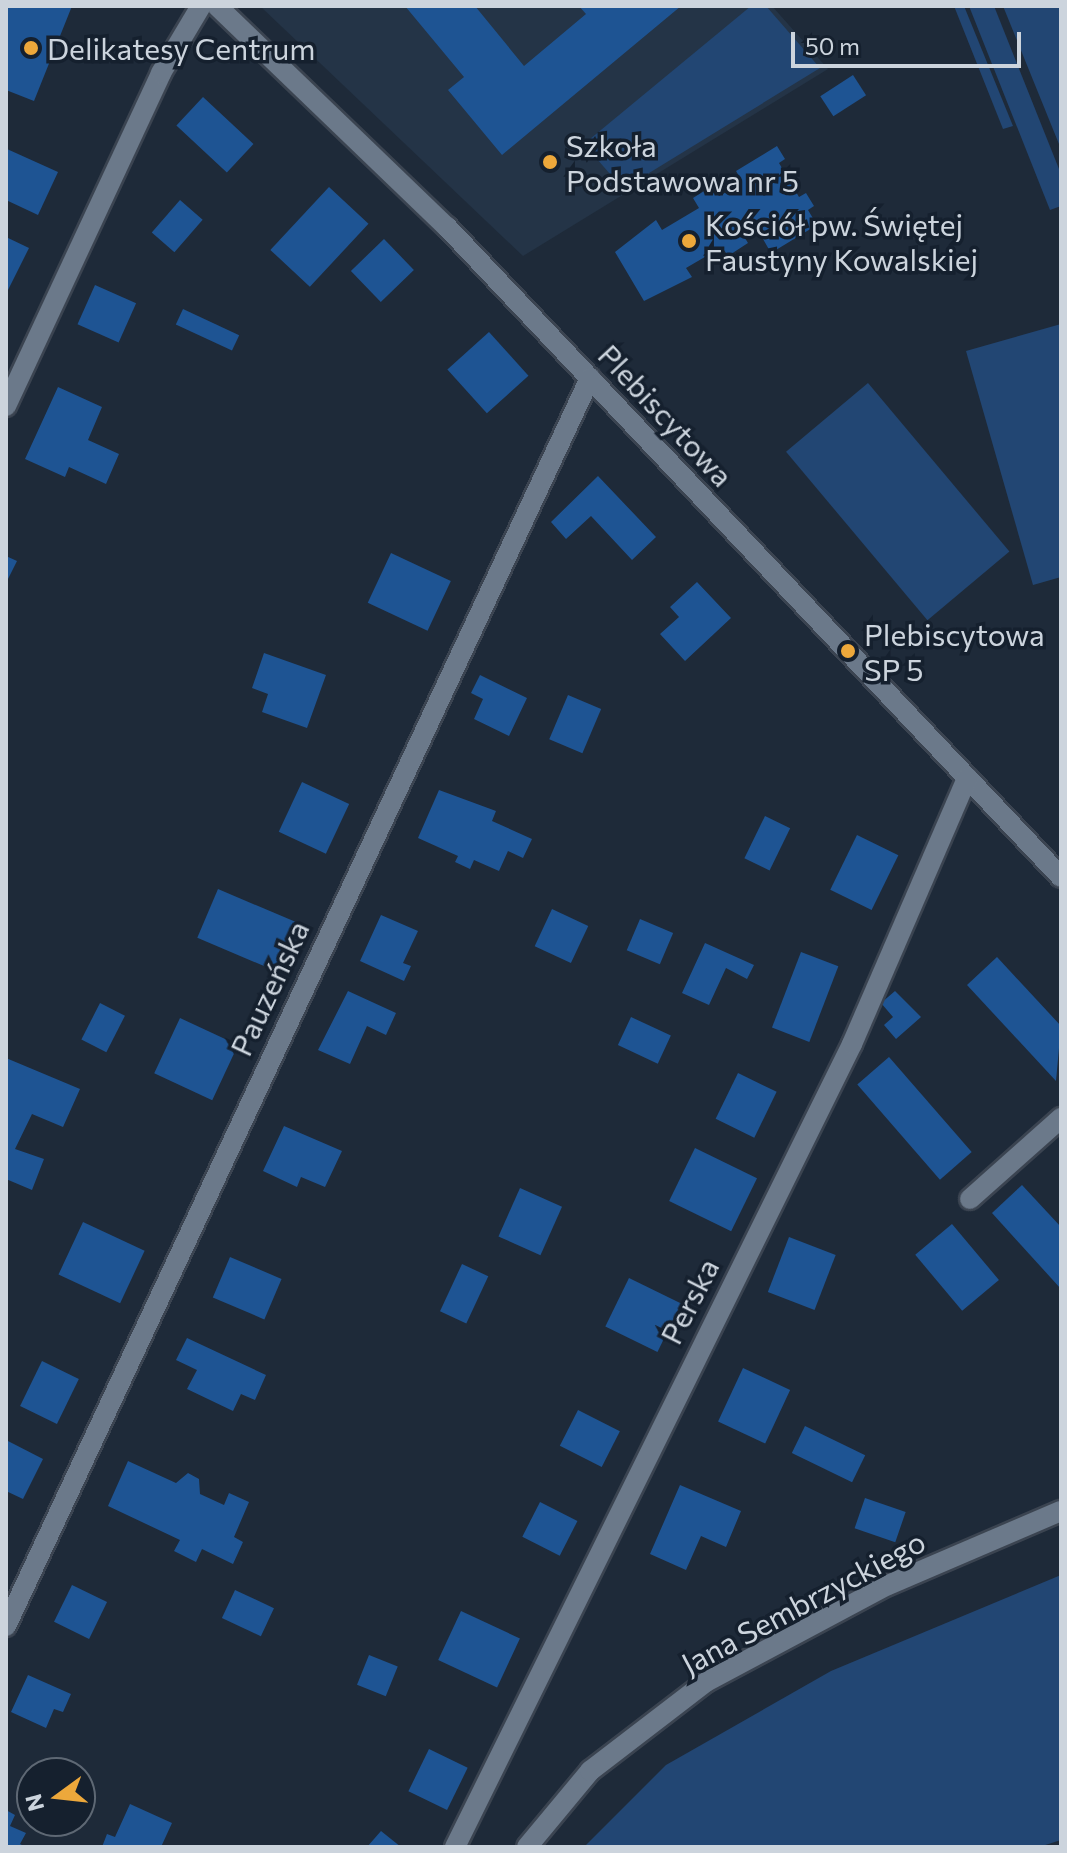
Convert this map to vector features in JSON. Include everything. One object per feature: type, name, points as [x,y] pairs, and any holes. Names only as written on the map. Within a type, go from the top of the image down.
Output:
[{"type":"street","points":[[6,406],[161,73],[201,6]]},
{"type":"street","name":"Plebiscytowa","points":[[217,6],[447,227],[1061,877]]},
{"type":"street","name":"Pauzeńska","points":[[6,1626],[590,378]]},
{"type":"street","name":"Perska","points":[[455,1847],[852,1044],[967,778]]},
{"type":"street","points":[[970,1199],[1061,1118]]},
{"type":"street","name":"Jana Sembrzyckiego","points":[[527,1847],[590,1771],[706,1682],[888,1585],[1061,1511]]},
{"type":"shaded area","name":"Szkoła Podstawowa nr 5","points":[[260,6],[772,6],[828,69],[523,256]]},
{"type":"shaded area","points":[[751,6],[766,6],[820,68],[623,189],[584,144]]},
{"type":"shaded area","points":[[954,6],[964,6],[1013,126],[1003,129]]},
{"type":"shaded area","points":[[969,6],[994,6],[1061,174],[1061,206],[1050,210]]},
{"type":"shaded area","points":[[1003,6],[1061,6],[1061,149]]},
{"type":"shaded area","points":[[1061,324],[1061,577],[1033,585],[966,351]]},
{"type":"shaded area","points":[[868,383],[1009,552],[927,620],[786,452]]},
{"type":"shaded area","points":[[1061,1575],[1061,1840],[1039,1847],[584,1847],[666,1765],[831,1671]]},
{"type":"building","name":"Delikatesy Centrum","points":[[6,6],[72,6],[34,101],[6,90]]},
{"type":"building","points":[[405,6],[475,6],[524,66],[586,14],[579,6],[681,6],[502,155],[448,90],[464,77]]},
{"type":"building","points":[[853,75],[866,95],[833,116],[820,96]]},
{"type":"building","points":[[203,97],[253,144],[227,173],[176,126]]},
{"type":"building","name":"Kościół pw. Świętej Faustyny Kowalskiej","points":[[777,146],[785,159],[779,163],[799,197],[806,193],[814,206],[808,210],[817,225],[771,253],[755,225],[742,233],[748,243],[728,256],[722,247],[686,268],[692,277],[644,301],[615,252],[656,220],[662,230],[699,208],[693,198],[712,186],[719,196],[734,188],[742,181],[736,171]]},
{"type":"building","points":[[7,149],[58,172],[38,215],[6,200]]},
{"type":"building","points":[[329,187],[368,224],[310,287],[270,250]]},
{"type":"building","points":[[180,200],[203,220],[174,252],[152,232]]},
{"type":"building","points":[[6,237],[29,248],[6,294]]},
{"type":"building","points":[[384,239],[414,270],[381,302],[351,271]]},
{"type":"building","points":[[95,285],[136,303],[119,343],[78,324]]},
{"type":"building","points":[[183,309],[239,335],[232,351],[176,324]]},
{"type":"building","points":[[489,332],[528,376],[487,413],[447,369]]},
{"type":"building","points":[[58,387],[102,407],[88,440],[119,454],[106,484],[69,467],[65,477],[25,459]]},
{"type":"building","points":[[598,476],[656,537],[632,560],[591,516],[566,539],[551,522]]},
{"type":"building","points":[[391,553],[451,581],[428,631],[368,603]]},
{"type":"building","points":[[6,556],[17,561],[6,583]]},
{"type":"building","points":[[697,582],[731,618],[685,661],[660,634],[679,617],[670,607]]},
{"type":"building","points":[[264,653],[326,675],[307,728],[262,712],[268,694],[252,688]]},
{"type":"building","points":[[480,675],[527,698],[509,736],[474,719],[483,699],[471,693]]},
{"type":"building","points":[[568,695],[601,709],[582,753],[549,739]]},
{"type":"building","points":[[302,782],[349,804],[326,854],[279,832]]},
{"type":"building","points":[[439,790],[496,811],[492,821],[532,839],[523,858],[508,851],[499,871],[474,860],[470,869],[455,862],[458,856],[418,838]]},
{"type":"building","points":[[765,816],[790,828],[770,871],[744,858]]},
{"type":"building","points":[[857,835],[898,855],[872,910],[830,890]]},
{"type":"building","points":[[218,889],[295,922],[275,971],[197,938]]},
{"type":"building","points":[[552,909],[588,926],[571,963],[535,946]]},
{"type":"building","points":[[381,915],[418,931],[403,963],[411,966],[404,981],[360,961]]},
{"type":"building","points":[[640,919],[673,933],[660,964],[627,950]]},
{"type":"building","points":[[705,943],[754,965],[747,979],[726,968],[709,1005],[682,993]]},
{"type":"building","points":[[801,952],[838,966],[809,1042],[772,1028]]},
{"type":"building","points":[[997,957],[1061,1026],[1056,1081],[967,985]]},
{"type":"building","points":[[348,991],[396,1013],[386,1035],[367,1026],[350,1064],[318,1050]]},
{"type":"building","points":[[895,991],[921,1017],[896,1039],[884,1025],[893,1017],[881,1003]]},
{"type":"building","points":[[100,1003],[125,1016],[106,1052],[81,1040]]},
{"type":"building","points":[[631,1017],[671,1036],[658,1064],[618,1045]]},
{"type":"building","points":[[180,1018],[238,1045],[212,1100],[154,1073]]},
{"type":"building","points":[[889,1057],[972,1152],[940,1180],[857,1085]]},
{"type":"building","points":[[6,1058],[80,1089],[63,1127],[32,1114],[15,1149],[44,1159],[32,1190],[6,1179]]},
{"type":"building","points":[[738,1073],[777,1092],[754,1138],[716,1119]]},
{"type":"building","points":[[284,1126],[342,1151],[325,1187],[301,1177],[297,1187],[263,1171]]},
{"type":"building","points":[[695,1148],[757,1178],[731,1231],[669,1201]]},
{"type":"building","points":[[1022,1185],[1061,1227],[1061,1289],[992,1213]]},
{"type":"building","points":[[520,1188],[562,1207],[540,1255],[498,1236]]},
{"type":"building","points":[[83,1222],[145,1251],[120,1303],[58,1275]]},
{"type":"building","points":[[952,1224],[999,1280],[962,1311],[915,1255]]},
{"type":"building","points":[[789,1237],[836,1255],[815,1310],[768,1292]]},
{"type":"building","points":[[230,1257],[282,1279],[264,1319],[213,1298]]},
{"type":"building","points":[[462,1264],[488,1276],[466,1323],[440,1311]]},
{"type":"building","points":[[629,1278],[681,1303],[657,1352],[605,1327]]},
{"type":"building","points":[[187,1338],[266,1375],[255,1400],[241,1394],[233,1411],[187,1389],[197,1370],[176,1360]]},
{"type":"building","points":[[42,1361],[79,1379],[57,1424],[20,1406]]},
{"type":"building","points":[[743,1368],[790,1390],[765,1443],[718,1421]]},
{"type":"building","points":[[578,1410],[620,1431],[602,1467],[560,1446]]},
{"type":"building","points":[[805,1426],[865,1455],[852,1482],[792,1453]]},
{"type":"building","points":[[6,1440],[43,1459],[23,1499],[6,1491]]},
{"type":"building","points":[[128,1461],[176,1483],[188,1473],[199,1479],[200,1494],[224,1505],[229,1493],[249,1502],[234,1537],[243,1542],[233,1564],[202,1549],[196,1562],[174,1551],[180,1540],[108,1506]]},
{"type":"building","points":[[680,1485],[741,1511],[726,1547],[701,1536],[686,1570],[650,1554]]},
{"type":"building","points":[[865,1498],[906,1512],[895,1542],[855,1528]]},
{"type":"building","points":[[540,1502],[577,1521],[560,1556],[522,1537]]},
{"type":"building","points":[[72,1585],[107,1602],[89,1639],[54,1622]]},
{"type":"building","points":[[235,1590],[274,1608],[261,1636],[222,1618]]},
{"type":"building","points":[[461,1611],[520,1638],[497,1687],[438,1660]]},
{"type":"building","points":[[369,1655],[398,1667],[386,1696],[357,1685]]},
{"type":"building","points":[[28,1675],[71,1694],[63,1712],[54,1709],[46,1728],[11,1712]]},
{"type":"building","points":[[429,1749],[468,1768],[447,1810],[408,1791]]},
{"type":"building","points":[[130,1804],[172,1823],[161,1847],[102,1847],[107,1834],[115,1837]]},
{"type":"building","points":[[6,1810],[15,1815],[10,1826],[16,1829],[16,1837],[24,1837],[20,1844],[26,1847],[6,1847]]},
{"type":"building","points":[[381,1831],[401,1847],[367,1847]]},
{"type":"place","name":"Delikatesy Centrum","points":[[31,48]]},
{"type":"place","name":"Szkoła Podstawowa nr 5","points":[[550,162]]},
{"type":"place","name":"Kościół pw. Świętej Faustyny Kowalskiej","points":[[689,241]]},
{"type":"place","name":"Plebiscytowa SP 5","points":[[848,651]]}]
